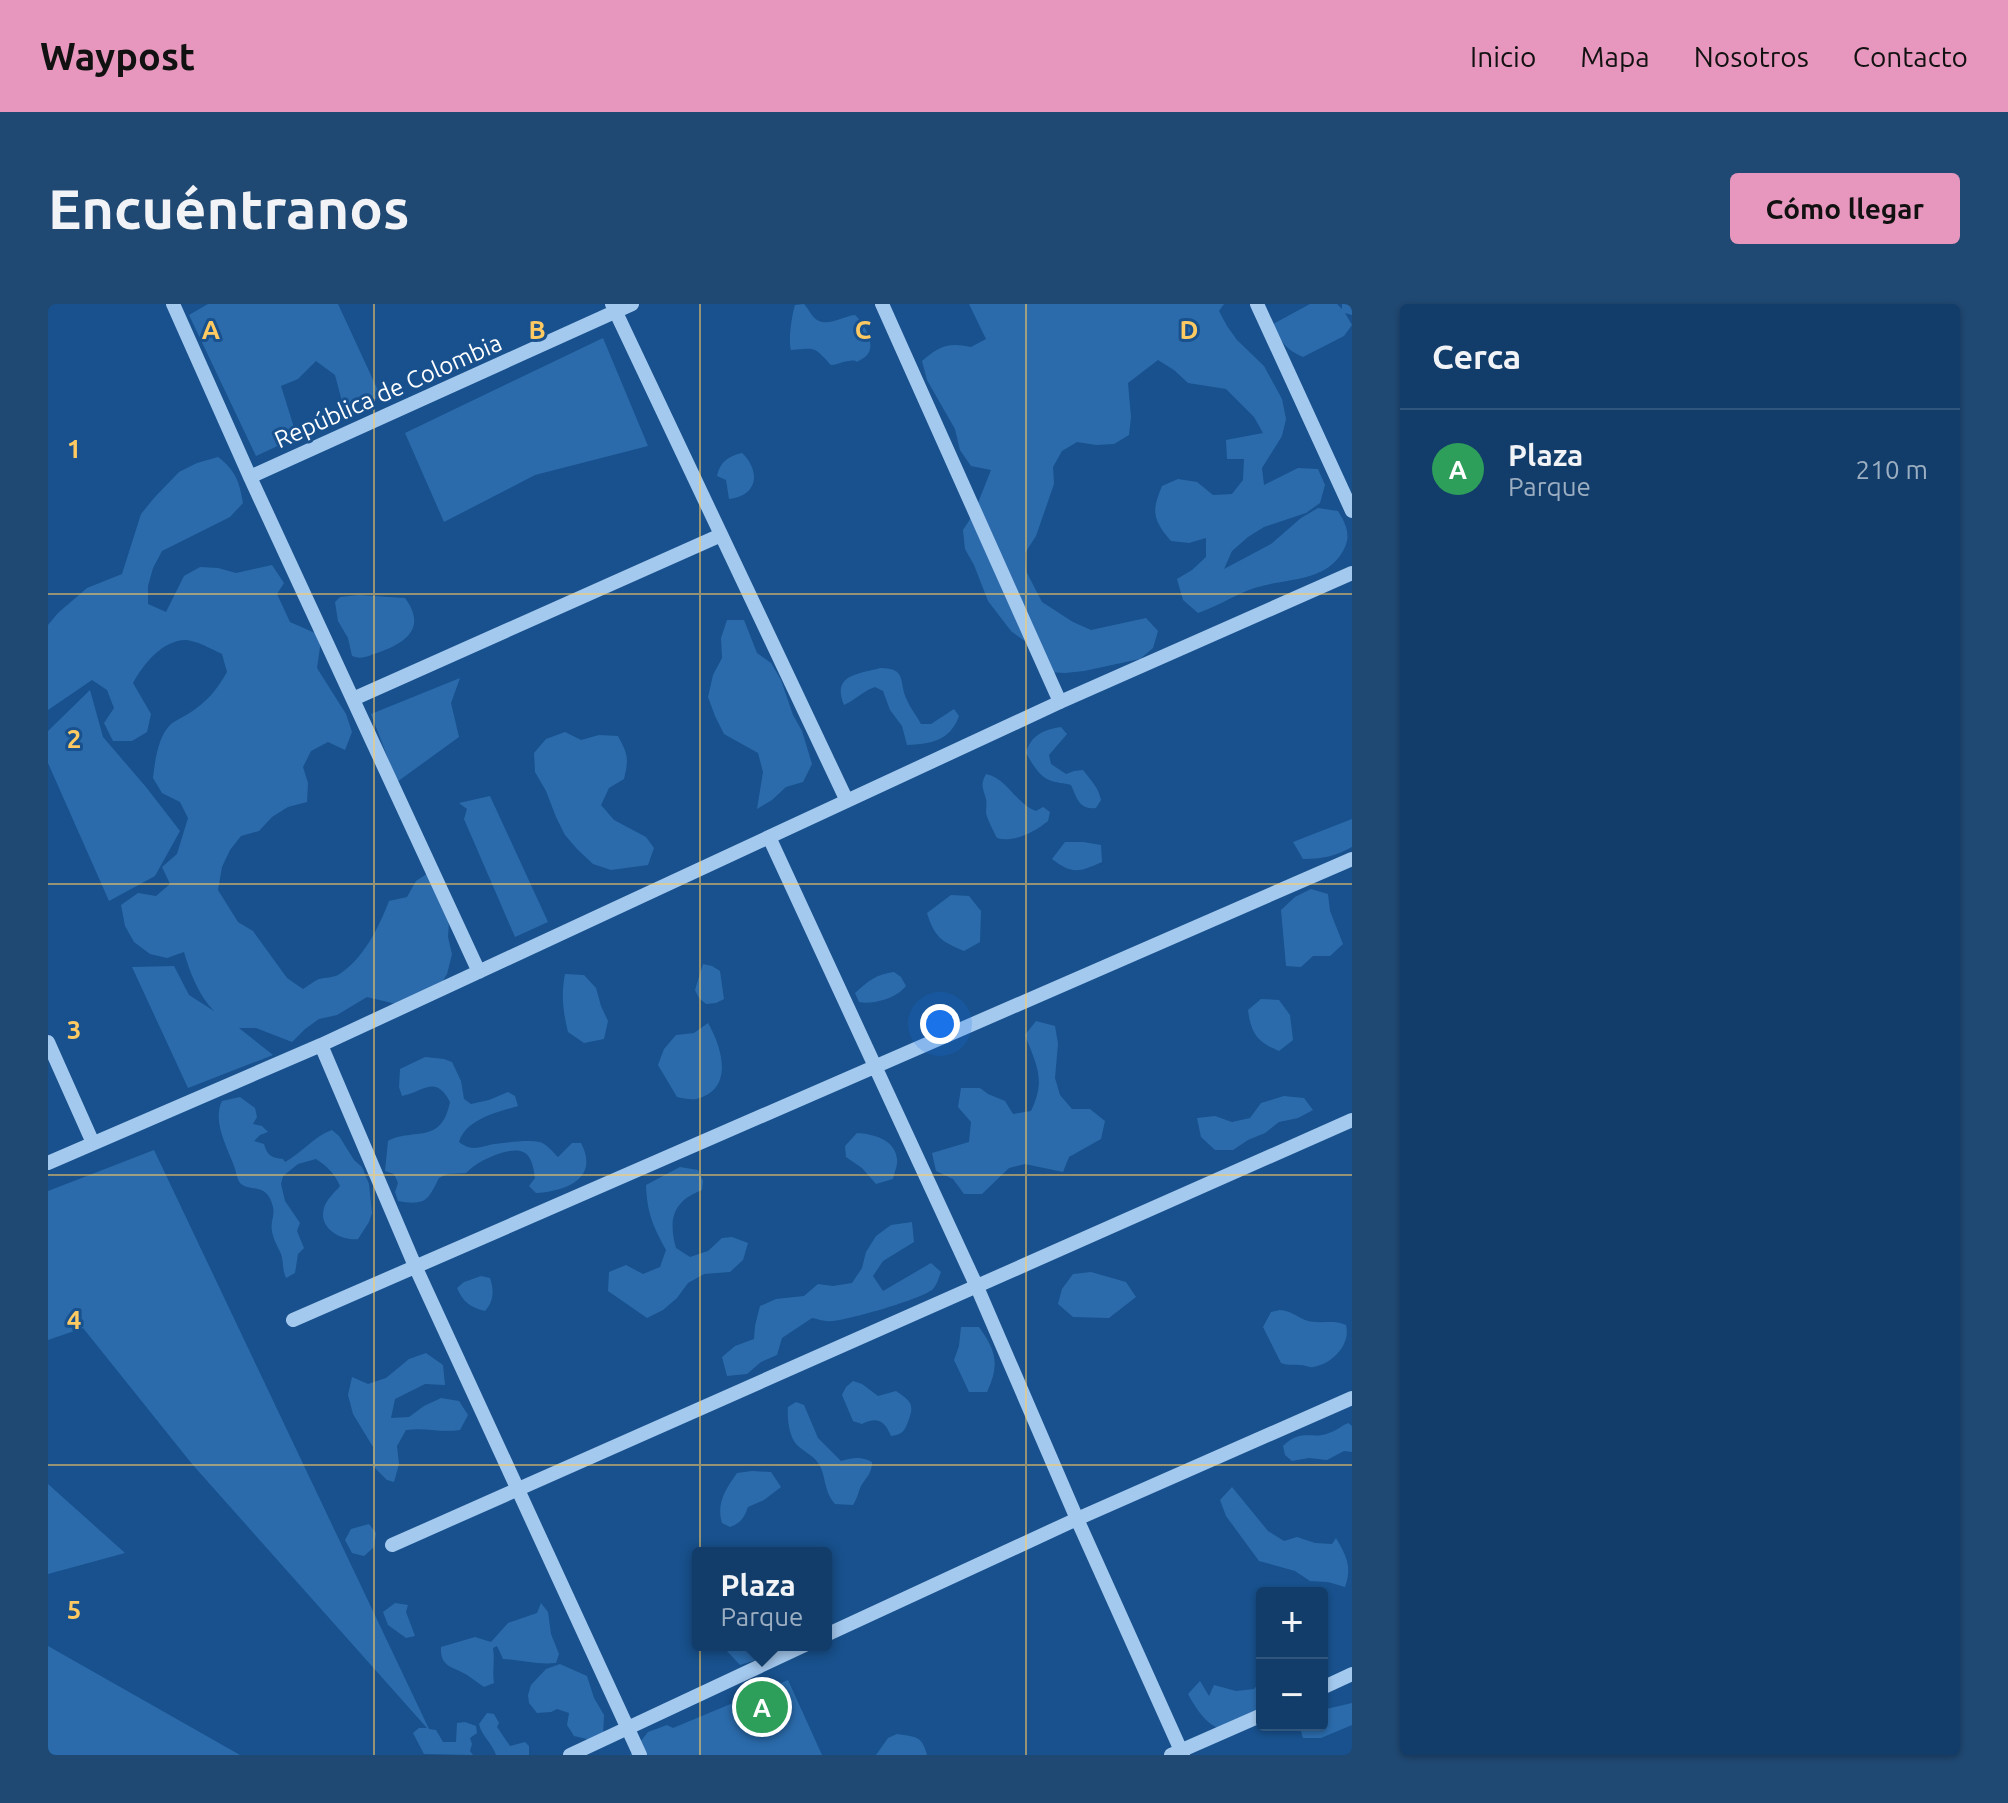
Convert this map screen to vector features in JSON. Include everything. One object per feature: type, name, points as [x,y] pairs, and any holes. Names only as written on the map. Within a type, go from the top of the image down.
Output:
[{"type":"street","points":[[173,304],[479,972]]},
{"type":"street","name":"República de Colombia","points":[[250,477],[614,308],[632,304]]},
{"type":"street","points":[[882,304],[1060,702]]},
{"type":"street","points":[[1257,304],[1352,511]]},
{"type":"street","points":[[614,308],[847,801]]},
{"type":"street","points":[[353,699],[721,535]]},
{"type":"street","points":[[48,1163],[321,1045],[1060,702],[1352,573]]},
{"type":"street","points":[[769,837],[977,1287],[1179,1753],[1256,1718]]},
{"type":"street","points":[[293,1320],[1352,859]]},
{"type":"street","points":[[48,1042],[93,1143]]},
{"type":"street","points":[[321,1045],[415,1266],[640,1755]]},
{"type":"street","points":[[392,1545],[1352,1120]]},
{"type":"street","points":[[832,1632],[1077,1519],[1352,1398]]},
{"type":"street","points":[[570,1755],[792,1651]]},
{"type":"street","points":[[1328,1685],[1352,1674]]},
{"type":"shaded area","points":[[208,304],[338,304],[381,397],[344,409],[335,375],[316,361],[298,379],[281,386],[297,437],[256,456],[189,315]]},
{"type":"shaded area","points":[[804,304],[821,322],[855,315],[869,337],[870,350],[867,355],[857,362],[831,365],[814,350],[791,350],[795,305]]},
{"type":"shaded area","points":[[969,304],[1224,304],[1219,311],[1227,326],[1264,366],[1282,399],[1286,419],[1282,436],[1262,468],[1264,485],[1298,468],[1318,469],[1325,485],[1320,503],[1306,513],[1264,527],[1248,537],[1232,551],[1224,569],[1271,544],[1318,508],[1338,511],[1341,516],[1347,535],[1343,551],[1325,570],[1249,590],[1198,613],[1183,600],[1177,579],[1206,557],[1206,538],[1189,543],[1171,541],[1157,521],[1155,509],[1162,486],[1178,479],[1197,482],[1213,495],[1232,494],[1243,480],[1244,459],[1227,459],[1226,440],[1263,433],[1254,417],[1226,389],[1188,383],[1158,360],[1128,383],[1129,435],[1114,444],[1077,442],[1062,451],[1053,467],[1054,484],[1036,536],[1025,553],[1026,571],[1042,602],[1091,630],[1146,618],[1158,631],[1153,648],[1140,659],[1084,671],[1048,672],[1026,642],[1011,631],[988,601],[965,549],[963,530],[974,513],[991,470],[971,466],[960,450],[955,429],[927,380],[922,361],[944,346],[971,347],[986,339]]},
{"type":"shaded area","points":[[1310,304],[1337,304],[1342,309],[1342,304],[1352,304],[1352,315],[1345,313],[1352,325],[1344,336],[1303,357],[1284,344],[1273,324]]},
{"type":"shaded area","points":[[603,338],[648,446],[535,475],[444,522],[405,433]]},
{"type":"shaded area","points":[[742,453],[752,467],[754,482],[746,493],[729,499],[726,480],[717,476],[718,471],[725,460]]},
{"type":"shaded area","points":[[218,457],[236,477],[243,503],[230,517],[162,551],[148,586],[148,604],[166,612],[184,576],[200,567],[236,573],[272,565],[284,583],[277,594],[290,622],[315,633],[321,640],[317,668],[346,714],[352,732],[345,750],[328,742],[311,751],[303,767],[308,783],[307,802],[288,807],[272,817],[259,831],[241,836],[222,867],[218,890],[238,922],[253,931],[287,978],[303,989],[317,980],[336,976],[347,969],[369,942],[389,901],[407,897],[416,881],[431,871],[449,919],[448,937],[452,954],[447,974],[437,991],[404,1006],[367,997],[337,1015],[319,1019],[292,1042],[256,1028],[239,1028],[273,1055],[188,1088],[132,967],[174,966],[189,995],[214,1011],[196,984],[184,952],[167,958],[150,954],[134,942],[125,926],[121,905],[138,893],[156,896],[170,884],[162,867],[177,854],[188,818],[180,802],[162,793],[153,778],[156,757],[167,729],[206,701],[223,679],[227,672],[222,654],[186,640],[161,649],[148,661],[133,683],[151,714],[147,732],[132,741],[113,741],[104,723],[114,708],[107,690],[92,680],[48,710],[48,625],[87,588],[122,574],[141,514],[179,472]]},
{"type":"shaded area","points":[[340,597],[405,598],[414,618],[410,634],[387,649],[359,658],[352,656],[348,638],[338,621],[335,602]]},
{"type":"shaded area","points":[[727,620],[744,620],[757,653],[771,663],[802,731],[812,764],[803,782],[786,787],[757,809],[763,772],[758,753],[724,734],[708,697],[713,675],[722,658],[721,638]]},
{"type":"shaded area","points":[[880,668],[895,670],[901,677],[908,703],[921,724],[931,724],[954,709],[959,716],[950,731],[939,740],[907,745],[902,726],[890,710],[883,691],[875,687],[844,705],[841,687],[844,681],[856,674]]},
{"type":"shaded area","points":[[460,678],[451,703],[459,737],[397,782],[371,714]]},
{"type":"shaded area","points":[[90,690],[103,737],[180,831],[155,876],[109,901],[48,763],[48,731]]},
{"type":"shaded area","points":[[1061,727],[1067,734],[1049,755],[1051,764],[1066,774],[1083,770],[1100,795],[1101,800],[1096,808],[1082,805],[1071,785],[1045,778],[1026,753],[1039,734]]},
{"type":"shaded area","points":[[565,732],[581,740],[599,735],[618,736],[627,757],[624,779],[609,788],[601,805],[614,820],[646,837],[654,848],[648,865],[611,870],[593,864],[565,835],[535,772],[534,753],[546,739]]},
{"type":"shaded area","points":[[986,774],[1000,781],[1022,803],[1036,811],[1043,807],[1050,812],[1048,821],[1024,836],[997,838],[986,813],[983,784]]},
{"type":"shaded area","points":[[490,796],[548,922],[515,937],[464,819],[467,809],[459,803]]},
{"type":"shaded area","points":[[1352,819],[1352,847],[1340,853],[1303,859],[1293,842]]},
{"type":"shaded area","points":[[1065,842],[1101,845],[1102,862],[1082,870],[1065,868],[1052,859]]},
{"type":"shaded area","points":[[1311,889],[1328,894],[1330,911],[1343,944],[1330,956],[1313,956],[1301,967],[1286,966],[1281,910],[1295,897]]},
{"type":"shaded area","points":[[951,895],[969,896],[981,911],[980,942],[964,951],[940,938],[927,913]]},
{"type":"shaded area","points":[[703,964],[720,971],[724,999],[716,1003],[706,1004],[695,990]]},
{"type":"shaded area","points":[[894,972],[906,986],[902,990],[884,1000],[859,1002],[855,993],[878,976]]},
{"type":"shaded area","points":[[565,974],[584,975],[596,988],[608,1021],[604,1039],[584,1043],[568,1032],[563,1003]]},
{"type":"shaded area","points":[[1261,999],[1279,1000],[1290,1015],[1293,1040],[1279,1051],[1260,1040],[1251,1025],[1248,1010]]},
{"type":"shaded area","points":[[1036,1021],[1055,1026],[1058,1044],[1055,1078],[1060,1095],[1072,1109],[1090,1109],[1105,1121],[1101,1139],[1069,1157],[1063,1172],[1025,1164],[1009,1168],[982,1194],[964,1194],[953,1179],[936,1171],[932,1153],[969,1142],[971,1122],[958,1107],[961,1088],[980,1088],[1005,1101],[1013,1114],[1031,1111],[1039,1082],[1025,1035]]},
{"type":"shaded area","points":[[708,1023],[721,1055],[721,1077],[708,1094],[694,1099],[677,1097],[658,1065],[664,1049],[676,1035],[694,1033]]},
{"type":"shaded area","points":[[425,1057],[452,1062],[461,1081],[464,1099],[471,1104],[508,1092],[515,1096],[518,1106],[475,1122],[459,1142],[476,1148],[534,1141],[544,1144],[558,1157],[572,1143],[581,1143],[586,1155],[583,1174],[568,1186],[536,1193],[529,1186],[535,1178],[529,1157],[522,1151],[509,1151],[482,1161],[466,1173],[447,1174],[439,1178],[425,1200],[415,1203],[398,1201],[395,1192],[398,1183],[394,1174],[385,1171],[388,1141],[433,1130],[446,1116],[450,1102],[445,1094],[434,1087],[402,1096],[400,1069]]},
{"type":"shaded area","points":[[1284,1096],[1304,1098],[1313,1110],[1298,1118],[1279,1122],[1233,1150],[1215,1150],[1201,1137],[1197,1118],[1215,1116],[1232,1122],[1250,1118],[1261,1103]]},
{"type":"shaded area","points":[[240,1097],[255,1108],[257,1117],[253,1124],[262,1126],[268,1132],[254,1141],[264,1144],[270,1155],[285,1162],[332,1130],[362,1167],[369,1184],[372,1213],[358,1239],[351,1239],[332,1232],[324,1222],[325,1205],[340,1186],[327,1167],[316,1159],[298,1164],[283,1176],[281,1184],[285,1201],[300,1223],[297,1231],[304,1248],[298,1254],[295,1273],[286,1278],[273,1234],[270,1199],[263,1191],[240,1183],[222,1134],[219,1109],[222,1101]]},
{"type":"shaded area","points":[[857,1133],[876,1136],[892,1147],[897,1161],[893,1179],[876,1184],[862,1168],[846,1157],[845,1146]]},
{"type":"shaded area","points":[[154,1150],[429,1729],[436,1730],[443,1742],[456,1742],[457,1723],[476,1726],[477,1733],[470,1738],[473,1755],[424,1754],[413,1733],[419,1728],[427,1728],[192,1464],[83,1328],[48,1340],[48,1191]]},
{"type":"shaded area","points":[[680,1167],[698,1170],[703,1181],[702,1190],[692,1194],[675,1212],[673,1228],[676,1248],[690,1257],[708,1251],[722,1238],[732,1237],[748,1243],[743,1260],[730,1272],[704,1274],[688,1283],[663,1310],[647,1318],[608,1291],[609,1272],[626,1265],[643,1274],[660,1267],[666,1250],[652,1219],[646,1185]]},
{"type":"shaded area","points":[[912,1222],[914,1242],[883,1261],[873,1276],[883,1291],[931,1263],[941,1272],[933,1289],[901,1303],[852,1317],[829,1321],[812,1318],[782,1338],[777,1355],[761,1362],[747,1374],[727,1376],[722,1357],[735,1346],[754,1339],[760,1306],[776,1299],[804,1296],[818,1284],[833,1286],[852,1283],[876,1236],[891,1225]]},
{"type":"shaded area","points":[[1091,1272],[1126,1282],[1136,1297],[1109,1318],[1073,1317],[1058,1304],[1062,1289],[1073,1274]]},
{"type":"shaded area","points":[[481,1276],[490,1278],[492,1287],[492,1299],[485,1311],[468,1303],[457,1288]]},
{"type":"shaded area","points":[[1280,1310],[1305,1320],[1346,1325],[1343,1346],[1334,1357],[1320,1365],[1311,1367],[1281,1363],[1263,1327],[1271,1312]]},
{"type":"shaded area","points":[[961,1327],[979,1327],[989,1343],[995,1365],[987,1392],[969,1392],[954,1360]]},
{"type":"shaded area","points":[[426,1353],[443,1365],[445,1385],[425,1384],[395,1399],[391,1418],[409,1417],[441,1398],[459,1401],[468,1415],[460,1430],[406,1430],[397,1446],[399,1464],[394,1482],[387,1480],[373,1466],[373,1447],[353,1414],[348,1395],[352,1377],[368,1384],[386,1378],[409,1359]]},
{"type":"shaded area","points":[[853,1381],[878,1396],[896,1391],[907,1400],[911,1409],[903,1431],[891,1436],[880,1421],[862,1424],[853,1421],[842,1395]]},
{"type":"shaded area","points":[[796,1402],[804,1405],[818,1438],[841,1461],[857,1458],[872,1462],[853,1505],[835,1504],[827,1491],[819,1464],[794,1441],[789,1427],[788,1407]]},
{"type":"shaded area","points":[[1348,1423],[1352,1426],[1352,1452],[1344,1451],[1327,1460],[1309,1458],[1292,1461],[1285,1455],[1283,1446],[1296,1437],[1323,1435]]},
{"type":"shaded area","points":[[771,1472],[781,1487],[748,1507],[742,1520],[730,1527],[722,1523],[720,1516],[723,1496],[737,1473]]},
{"type":"shaded area","points":[[48,1484],[125,1553],[48,1574]]},
{"type":"shaded area","points":[[1232,1487],[1268,1531],[1284,1541],[1297,1537],[1332,1544],[1336,1538],[1347,1562],[1345,1587],[1310,1581],[1295,1571],[1259,1561],[1226,1516],[1220,1500]]},
{"type":"shaded area","points":[[369,1524],[376,1533],[374,1547],[364,1556],[352,1553],[345,1540],[351,1529]]},
{"type":"shaded area","points":[[395,1603],[408,1605],[406,1612],[415,1636],[406,1638],[388,1625],[383,1612]]},
{"type":"shaded area","points":[[541,1603],[548,1612],[551,1634],[559,1654],[556,1663],[503,1659],[497,1646],[493,1648],[494,1683],[484,1687],[445,1663],[441,1647],[475,1637],[491,1642],[508,1623],[537,1613]]},
{"type":"shaded area","points":[[48,1646],[240,1755],[48,1755]]},
{"type":"shaded area","points":[[727,1651],[783,1651],[740,1665]]},
{"type":"shaded area","points":[[560,1664],[587,1676],[604,1715],[603,1736],[591,1740],[574,1736],[567,1725],[569,1713],[557,1709],[537,1713],[529,1703],[531,1685],[546,1669]]},
{"type":"shaded area","points":[[788,1680],[822,1755],[630,1755],[648,1732],[667,1725],[673,1728]]},
{"type":"shaded area","points":[[1200,1681],[1209,1696],[1214,1685],[1236,1691],[1256,1686],[1256,1725],[1237,1731],[1227,1731],[1210,1723],[1188,1694]]},
{"type":"shaded area","points":[[1352,1703],[1352,1725],[1321,1738],[1303,1738],[1301,1731],[1328,1731],[1328,1709]]},
{"type":"shaded area","points":[[487,1713],[494,1714],[499,1723],[497,1727],[510,1746],[525,1742],[529,1746],[529,1755],[496,1755],[479,1724]]},
{"type":"shaded area","points":[[897,1734],[917,1738],[927,1755],[876,1755],[888,1738]]},
{"type":"place","name":"Plaza","points":[[762,1707]]}]
